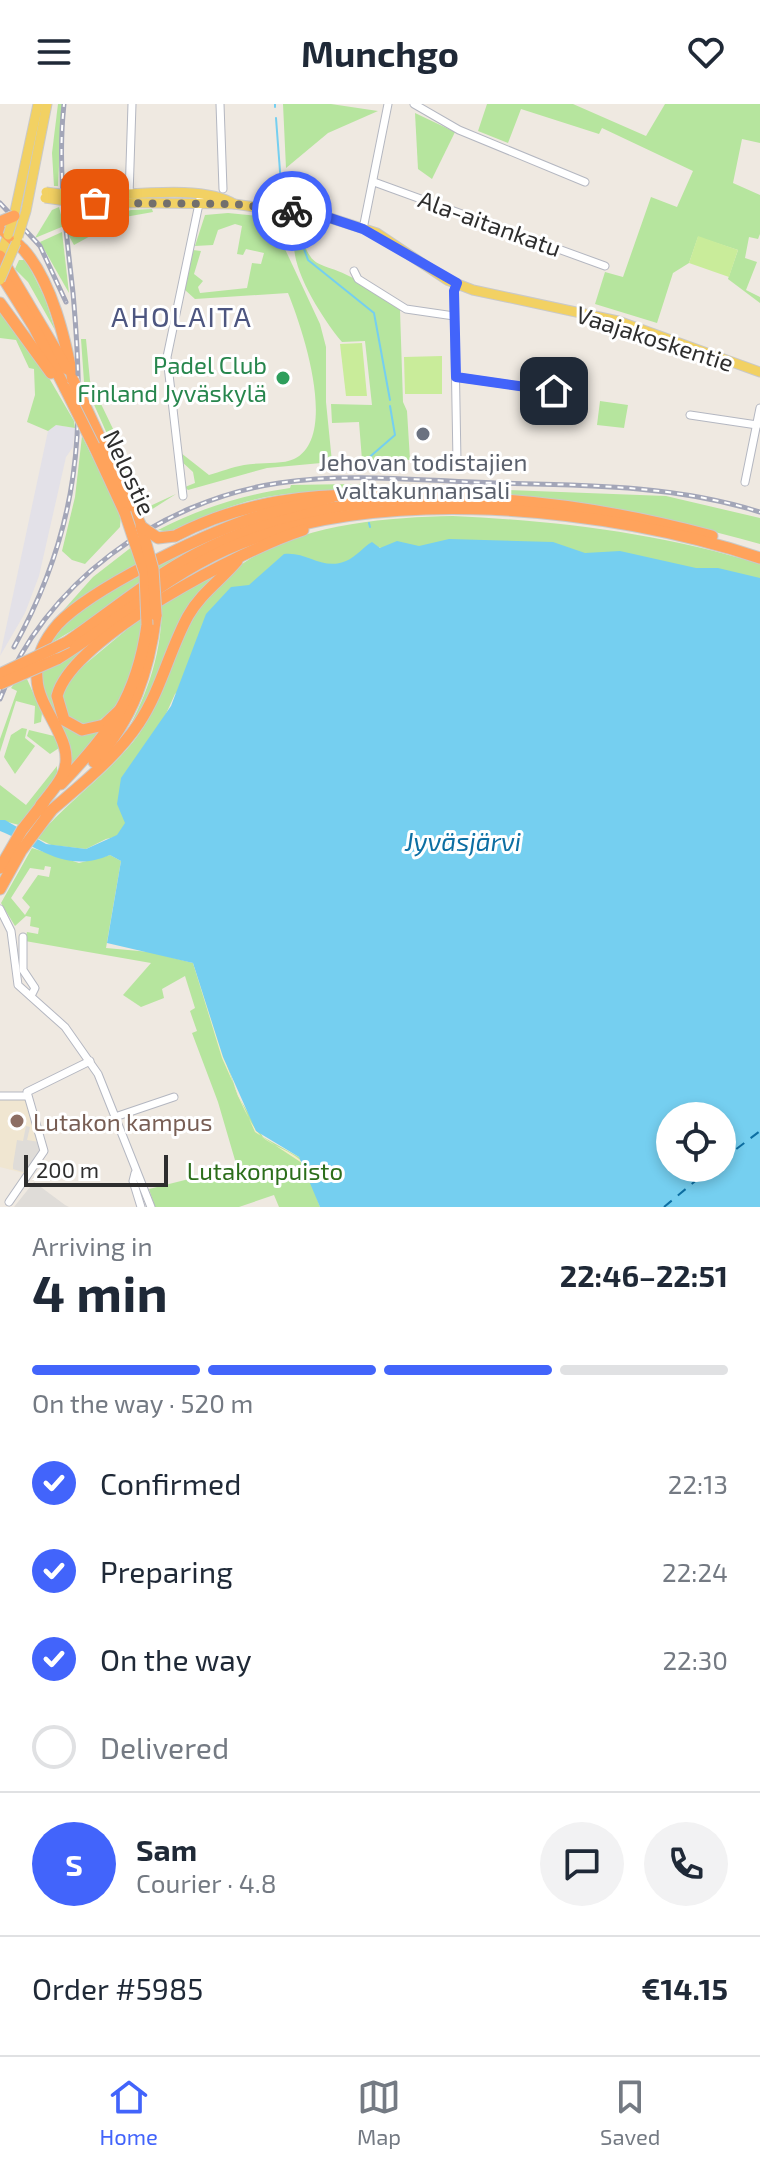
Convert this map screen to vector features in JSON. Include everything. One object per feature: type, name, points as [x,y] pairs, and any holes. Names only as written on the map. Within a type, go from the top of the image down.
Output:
[{"type":"highway","points":[[20,213],[4,229],[36,271],[59,327],[69,384]]},
{"type":"highway","name":"Nelostie","points":[[0,256],[60,355],[94,446],[141,526],[153,569],[156,615],[149,663],[124,724],[44,810]]},
{"type":"highway","name":"Nelostie","points":[[0,273],[93,421],[129,510],[145,573],[147,625],[141,663],[124,706],[96,747],[44,810]]},
{"type":"highway","points":[[0,303],[69,384]]},
{"type":"highway","points":[[141,526],[158,538],[175,536],[223,513],[262,502],[297,496],[380,495],[603,514],[677,527],[760,551]]},
{"type":"highway","points":[[44,810],[66,764],[61,738],[42,701],[36,675],[39,656],[59,623],[111,587],[209,536],[253,518],[332,497]]},
{"type":"highway","points":[[0,674],[67,642],[172,568],[245,532],[335,507],[442,500]]},
{"type":"highway","points":[[0,684],[57,659],[176,576],[214,555],[274,531],[348,515],[479,510],[576,518],[703,541],[760,558]]},
{"type":"highway","points":[[124,706],[104,725],[82,730],[64,720],[57,696],[66,677],[122,627],[171,593],[241,555],[348,515]]},
{"type":"highway","points":[[0,868],[44,810],[113,754],[137,726],[160,684],[189,614],[207,589],[241,555]]},
{"type":"highway","points":[[0,889],[17,848]]},
{"type":"main road","points":[[25,193],[38,104]]},
{"type":"main road","points":[[0,256],[4,229],[20,213],[47,104]]},
{"type":"main road","name":"Vaajakoskentie","points":[[25,193],[74,199],[197,200],[295,211],[363,229],[457,283],[490,296],[618,321],[760,372]]},
{"type":"main road","points":[[0,280],[4,229]]},
{"type":"street","points":[[129,199],[132,104]]},
{"type":"street","points":[[220,104],[223,189]]},
{"type":"street","points":[[363,229],[388,104]]},
{"type":"street","points":[[414,104],[459,130],[585,182]]},
{"type":"street","name":"Ala-aitankatu","points":[[374,182],[605,266]]},
{"type":"street","points":[[183,496],[167,357],[197,200]]},
{"type":"street","points":[[354,271],[358,279],[406,309],[454,316]]},
{"type":"street","points":[[457,283],[454,291],[457,462]]},
{"type":"street","points":[[456,377],[554,391]]},
{"type":"street","points":[[745,482],[760,408]]},
{"type":"street","points":[[690,415],[757,425]]},
{"type":"street","points":[[0,909],[7,920],[16,981],[59,1020],[90,1061],[151,1207]]},
{"type":"street","points":[[23,937],[23,970],[35,988],[31,996]]},
{"type":"street","points":[[0,1096],[27,1094],[90,1061]]},
{"type":"street","points":[[9,1202],[44,1151],[27,1094]]},
{"type":"street","points":[[115,1117],[174,1097]]},
{"type":"street","points":[[135,1173],[133,1181],[141,1207]]},
{"type":"shaded area","points":[[56,425],[75,428],[73,447],[66,457],[39,576],[25,613],[0,656],[48,431]]},
{"type":"shaded area","name":"Lutakon kampus","points":[[0,1098],[26,1098],[42,1145],[27,1174],[0,1167]]},
{"type":"shaded area","points":[[26,1126],[30,1127],[27,1140],[39,1142],[41,1152],[26,1173],[13,1169],[13,1165],[17,1140],[23,1141]]},
{"type":"shaded area","points":[[34,1182],[65,1205],[69,1207],[14,1207]]},
{"type":"green space","points":[[58,104],[62,104],[58,186],[54,186],[52,153]]},
{"type":"green space","points":[[283,104],[331,104],[378,111],[328,133],[286,168]]},
{"type":"green space","points":[[487,104],[573,104],[646,136],[665,104],[760,104],[760,143],[742,139],[733,183],[760,195],[760,234],[758,239],[749,237],[745,258],[757,262],[746,290],[760,297],[760,303],[728,279],[738,250],[698,237],[689,263],[673,273],[657,323],[595,304],[605,272],[623,277],[651,197],[677,207],[693,171],[602,128],[599,134],[521,109],[508,143],[478,131]]},
{"type":"green space","points":[[415,113],[455,132],[432,179],[418,169]]},
{"type":"green space","points":[[59,207],[64,226],[35,238],[52,210]]},
{"type":"green space","points":[[152,209],[153,212],[125,217],[74,245],[65,229],[131,210]]},
{"type":"green space","points":[[228,213],[270,217],[320,324],[326,347],[326,402],[332,462],[267,468],[188,490],[185,487],[195,483],[193,472],[181,461],[181,453],[209,475],[244,465],[283,462],[294,459],[307,447],[314,429],[314,382],[302,331],[288,293],[195,299],[185,290],[193,250],[201,251],[194,274],[203,281],[198,287],[200,293],[247,288],[252,263],[261,264],[264,253],[246,249],[243,255],[237,254],[242,226],[235,224],[218,230],[213,245],[195,246],[205,215]]},
{"type":"green space","points":[[299,228],[312,259],[357,281],[400,310],[403,402],[407,411],[410,460],[362,460],[359,422],[332,423],[331,404],[372,405],[365,341],[342,342],[315,304],[295,254],[294,240]]},
{"type":"green space","points":[[62,232],[69,293],[40,242]]},
{"type":"green space","points":[[698,236],[738,250],[729,277],[689,263]]},
{"type":"green space","points":[[19,260],[26,260],[45,298],[55,330],[28,282],[15,269]]},
{"type":"green space","points":[[0,311],[38,359],[74,421],[75,428],[56,425],[48,431],[27,422],[35,395],[34,369],[29,368],[16,340],[0,338]]},
{"type":"green space","points":[[81,339],[86,339],[90,381],[150,506],[176,494],[143,515],[84,382]]},
{"type":"green space","points":[[362,343],[367,396],[346,396],[340,344]]},
{"type":"green space","points":[[442,356],[442,394],[405,394],[404,357]]},
{"type":"green space","points":[[600,401],[628,405],[624,428],[597,425]]},
{"type":"green space","points":[[82,436],[121,515],[120,527],[85,564],[72,560],[62,551],[75,497]]},
{"type":"green space","points":[[350,484],[666,496],[760,518],[760,544],[667,521],[573,504],[429,492],[338,491],[280,495],[228,507],[169,532],[158,530],[222,503],[290,488],[291,485]]},
{"type":"green space","points":[[362,498],[336,503],[93,618],[48,645],[70,618],[103,593],[144,569],[238,529],[327,504]]},
{"type":"green space","points":[[453,516],[608,530],[684,544],[760,564],[760,676],[375,546],[175,694],[161,725],[144,749],[156,828],[106,839],[86,849],[51,845],[37,838],[116,761],[139,734],[161,694],[190,623],[211,591],[238,567],[269,548],[341,526],[379,520]]},
{"type":"green space","points":[[133,546],[138,568],[51,624],[93,577]]},
{"type":"green space","points":[[230,563],[212,580],[151,697],[126,733],[153,670],[160,638],[162,603]]},
{"type":"green space","points":[[143,616],[139,648],[129,682],[111,710],[85,726],[64,714],[61,691],[77,671]]},
{"type":"green space","points":[[103,633],[54,703],[57,721],[48,709],[40,672]]},
{"type":"green space","points":[[27,679],[42,713],[41,722],[34,724],[35,706],[16,701],[0,752],[0,739],[17,691],[11,688]]},
{"type":"green space","points":[[64,726],[78,732],[107,728],[68,772],[60,730]]},
{"type":"green space","points":[[22,728],[27,729],[25,738],[35,746],[15,774],[4,757],[11,735]]},
{"type":"green space","points":[[29,730],[54,736],[59,748],[50,754],[27,736]]},
{"type":"green space","points":[[57,766],[57,776],[19,825],[0,820],[0,785],[26,805]]},
{"type":"green space","name":"Lutakonpuisto","points":[[32,848],[79,863],[110,855],[121,861],[106,948],[150,952],[193,963],[238,1096],[263,1137],[299,1157],[305,1165],[320,1207],[279,1207],[274,1195],[239,1207],[155,1207],[149,1189],[237,1167],[218,1102],[192,1033],[197,1031],[190,1011],[195,1008],[185,976],[162,989],[164,998],[141,1007],[123,995],[151,963],[25,941],[27,932],[38,934],[39,928],[30,926],[31,917],[26,916],[15,926],[1,903]],"holes":[[[45,866],[51,867],[49,877],[38,875],[22,898],[30,907],[25,915],[11,898],[30,868],[44,870]]]},
{"type":"sand","points":[[193,963],[209,1005],[234,1086],[222,1058]]},
{"type":"sand","points":[[274,1145],[294,1155],[305,1165]]},
{"type":"water","name":"Jyväsjärvi","points":[[449,539],[553,542],[585,553],[620,551],[760,578],[760,1207],[320,1207],[299,1157],[256,1131],[223,1057],[193,963],[107,943],[121,861],[110,855],[80,862],[66,860],[0,831],[0,820],[5,820],[46,844],[86,849],[117,835],[125,823],[117,804],[121,778],[171,706],[206,614],[231,587],[249,585],[284,554],[300,555],[329,564],[350,559],[372,542],[380,548],[397,541],[419,546]]},
{"type":"waterway","points":[[276,118],[282,198]]},
{"type":"waterway","points":[[293,219],[308,260],[374,313],[390,400]]},
{"type":"waterway","points":[[365,461],[395,435],[390,406]]},
{"type":"waterway","points":[[369,523],[370,527]]},
{"type":"ferry route","points":[[736,1149],[760,1131]]},
{"type":"ferry route","points":[[664,1207],[694,1182]]},
{"type":"railway","points":[[14,647],[53,560],[73,475],[77,432],[77,342],[62,175],[64,104]]},
{"type":"railway","points":[[0,203],[40,246],[66,302]]},
{"type":"railway","points":[[0,699],[19,657],[45,619],[76,585],[111,555],[149,529],[191,508],[234,493],[306,480],[388,478],[663,491],[760,512]]},
{"type":"way so far","points":[[95,203],[234,204],[292,211]]},
{"type":"place","name":"Padel Club Finland Jyväskylä","points":[[283,378]]},
{"type":"place","name":"Jehovan todistajien valtakunnansali","points":[[423,434]]},
{"type":"place","name":"Lutakon kampus","points":[[17,1121]]},
{"type":"district","name":"AHOLAITA","points":[[182,316]]},
{"type":"route","points":[[292,211],[313,213],[363,229],[457,283],[454,291],[456,377],[554,391]]}]
